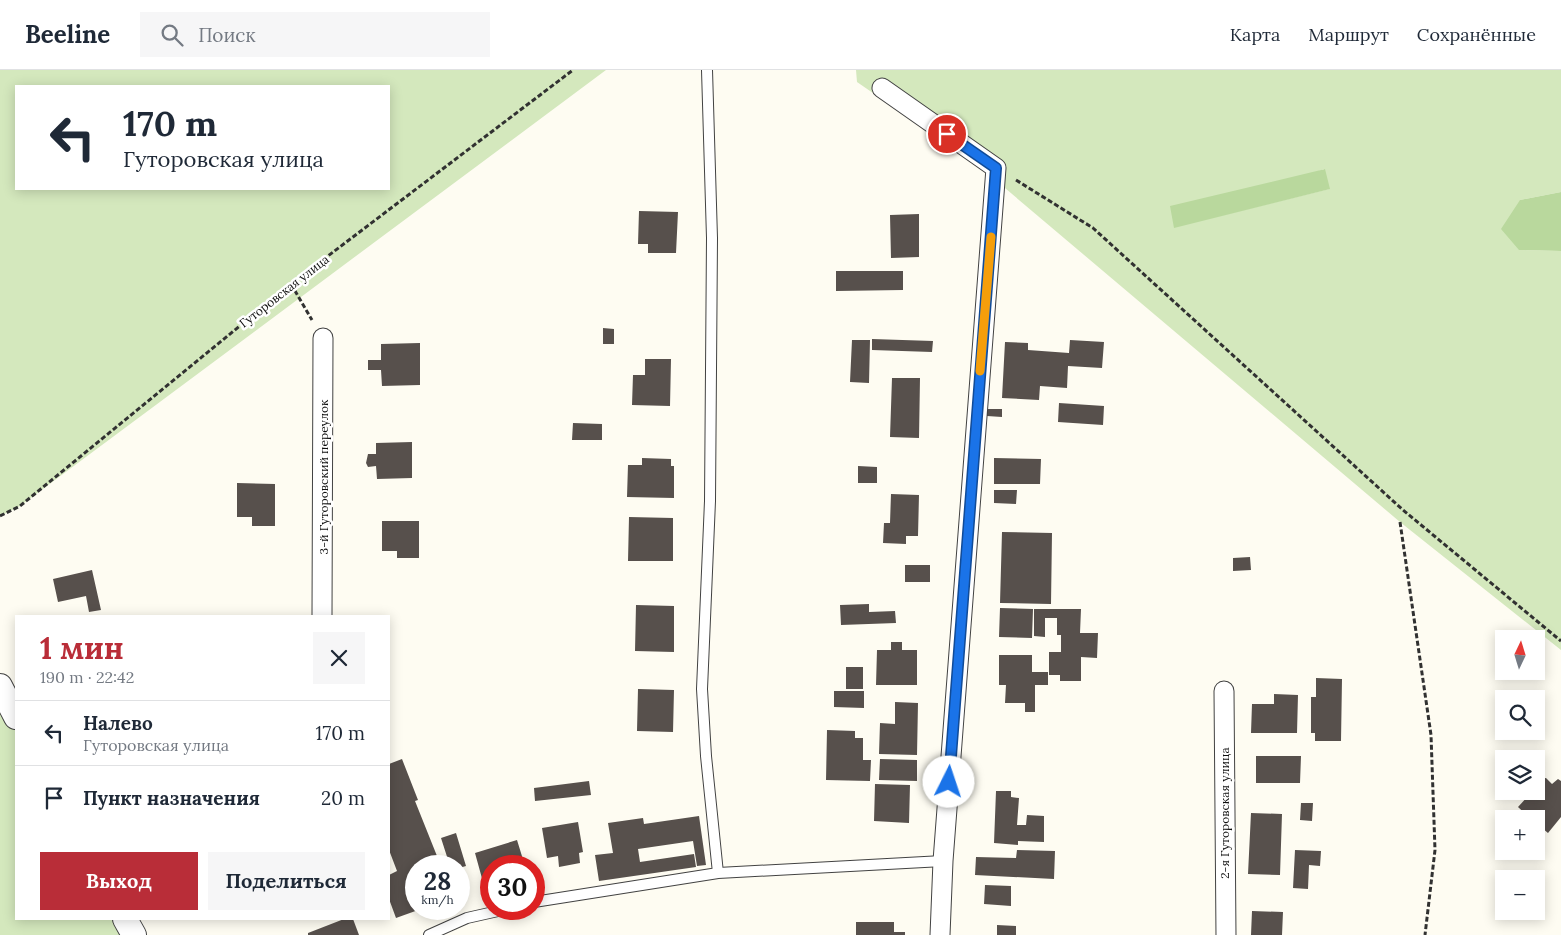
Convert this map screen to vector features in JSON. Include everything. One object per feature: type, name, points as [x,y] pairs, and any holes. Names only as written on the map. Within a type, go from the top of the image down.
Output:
[{"type":"street","points":[[882,88],[996,168],[943,861],[940,935]]},
{"type":"street","name":"3-й Гуторовский переулок","points":[[322,615],[323,338]]},
{"type":"street","points":[[0,686],[15,714]]},
{"type":"street","name":"2-я Гуторовская улица","points":[[1224,691],[1226,935]]},
{"type":"street","points":[[126,920],[134,935]]},
{"type":"lane","points":[[708,70],[712,238],[710,491],[702,689],[706,756],[718,873]]},
{"type":"lane","points":[[545,900],[718,873],[943,861]]},
{"type":"lane","points":[[429,935],[467,918],[480,915]]},
{"type":"path","name":"Гуторовская улица","points":[[0,516],[20,506],[291,284],[573,70]]},
{"type":"path","points":[[996,168],[1093,228],[1403,510],[1561,641]]},
{"type":"path","points":[[291,284],[323,338]]},
{"type":"path","points":[[1400,522],[1431,735],[1435,850],[1425,935]]},
{"type":"green space","points":[[0,70],[606,70],[20,506],[0,516]]},
{"type":"green space","points":[[856,70],[1561,70],[1561,192],[1520,200],[1519,250],[1561,251],[1561,650],[1545,637],[1545,630],[1536,630],[1400,522],[980,167],[857,82]],"holes":[[[1324,169],[1329,189],[1174,227]]]},
{"type":"green space","points":[[1325,169],[1330,189],[1174,228],[1170,206]]},
{"type":"green space","points":[[1561,192],[1561,251],[1519,250],[1501,229],[1520,200]]},
{"type":"green space","points":[[0,684],[15,709],[15,920],[139,920],[147,935],[0,935]]},
{"type":"building","points":[[639,211],[678,212],[676,253],[648,253],[648,244],[638,244]]},
{"type":"building","points":[[919,214],[919,257],[891,258],[890,215]]},
{"type":"building","points":[[836,271],[903,271],[903,290],[836,291]]},
{"type":"building","points":[[603,328],[614,329],[614,344],[603,344]]},
{"type":"building","points":[[872,339],[933,341],[932,352],[872,350]]},
{"type":"building","points":[[852,340],[870,340],[869,383],[850,382]]},
{"type":"building","points":[[1070,340],[1104,342],[1102,368],[1068,366],[1067,388],[1040,386],[1039,400],[1002,398],[1005,342],[1028,343],[1028,350],[1069,353]]},
{"type":"building","points":[[420,343],[420,385],[382,386],[381,370],[368,370],[368,360],[381,360],[381,344]]},
{"type":"building","points":[[645,359],[671,359],[670,406],[632,405],[633,375],[645,375]]},
{"type":"building","points":[[892,378],[920,378],[919,438],[890,437]]},
{"type":"building","points":[[1059,403],[1104,406],[1103,425],[1058,422]]},
{"type":"building","points":[[987,409],[1002,409],[1002,417],[987,416]]},
{"type":"building","points":[[573,423],[602,424],[602,440],[572,440]]},
{"type":"building","points":[[412,442],[412,478],[377,479],[376,466],[368,467],[366,463],[368,454],[376,454],[376,443]]},
{"type":"building","points":[[642,458],[671,459],[671,466],[674,466],[674,498],[627,497],[628,465],[642,465]]},
{"type":"building","points":[[994,458],[1041,459],[1040,484],[994,484]]},
{"type":"building","points":[[858,466],[877,467],[877,483],[858,483]]},
{"type":"building","points":[[237,483],[275,484],[275,526],[252,526],[252,517],[237,517]]},
{"type":"building","points":[[994,490],[1017,490],[1016,504],[994,503]]},
{"type":"building","points":[[891,494],[919,495],[918,536],[906,536],[906,544],[883,543],[884,523],[890,523]]},
{"type":"building","points":[[629,517],[673,518],[673,561],[628,561]]},
{"type":"building","points":[[382,521],[419,521],[419,558],[397,558],[397,551],[382,551]]},
{"type":"building","points":[[1002,532],[1052,533],[1051,604],[1000,603]]},
{"type":"building","points":[[1250,557],[1251,570],[1233,571],[1233,558]]},
{"type":"building","points":[[905,565],[930,565],[930,582],[905,582]]},
{"type":"building","points":[[92,570],[101,610],[89,612],[86,596],[58,602],[53,579]]},
{"type":"building","points":[[869,604],[869,612],[895,611],[896,623],[841,625],[840,605]]},
{"type":"building","points":[[636,605],[674,606],[674,652],[635,651]]},
{"type":"building","points":[[1000,608],[1033,609],[1032,638],[999,637]]},
{"type":"building","points":[[1034,609],[1081,609],[1080,633],[1098,633],[1097,658],[1081,657],[1081,681],[1060,681],[1060,675],[1049,675],[1049,652],[1061,652],[1061,635],[1057,635],[1057,618],[1045,618],[1045,637],[1034,636]]},
{"type":"building","points":[[891,642],[902,642],[902,650],[917,650],[917,685],[876,685],[877,650],[891,650]]},
{"type":"building","points":[[999,655],[1032,655],[1032,672],[1048,672],[1048,685],[1035,685],[1035,712],[1025,712],[1025,703],[1005,703],[1006,685],[999,685]]},
{"type":"building","points":[[846,667],[863,667],[863,689],[846,689]]},
{"type":"building","points":[[1316,678],[1342,679],[1341,741],[1315,741],[1315,733],[1311,733],[1311,697],[1316,697]]},
{"type":"building","points":[[638,689],[674,690],[673,732],[637,731]]},
{"type":"building","points":[[834,691],[864,691],[864,708],[834,707]]},
{"type":"building","points":[[1274,694],[1298,695],[1297,733],[1251,733],[1252,704],[1274,704]]},
{"type":"building","points":[[895,702],[918,703],[917,755],[879,754],[880,723],[895,724]]},
{"type":"building","points":[[827,730],[855,731],[855,738],[863,738],[863,760],[871,760],[870,781],[826,780]]},
{"type":"building","points":[[1256,756],[1301,756],[1300,783],[1256,783]]},
{"type":"building","points":[[402,759],[418,800],[415,801],[437,855],[405,855],[405,915],[396,918],[390,902],[390,874],[397,871],[390,853],[390,764]]},
{"type":"building","points":[[880,759],[917,760],[917,781],[879,780]]},
{"type":"building","points":[[1545,778],[1552,784],[1558,779],[1561,781],[1561,817],[1548,833],[1545,830],[1545,810],[1521,810],[1518,807],[1524,800],[1545,800]]},
{"type":"building","points":[[589,781],[591,795],[535,801],[534,788]]},
{"type":"building","points":[[875,784],[910,785],[909,823],[874,821]]},
{"type":"building","points":[[996,791],[1011,791],[1011,797],[1019,798],[1017,825],[1026,825],[1027,815],[1044,816],[1044,842],[1018,841],[1018,845],[994,843]]},
{"type":"building","points":[[1301,803],[1313,803],[1312,821],[1300,820]]},
{"type":"building","points":[[1251,813],[1282,814],[1280,875],[1248,874]]},
{"type":"building","points":[[699,816],[706,865],[697,866],[693,841],[638,849],[640,862],[694,854],[696,867],[599,881],[595,855],[613,853],[608,823],[643,818],[644,824]]},
{"type":"building","points":[[578,822],[583,852],[579,853],[580,863],[559,867],[558,856],[547,858],[542,828]]},
{"type":"building","points":[[456,833],[463,855],[446,855],[441,838]]},
{"type":"building","points":[[517,840],[522,855],[480,855],[480,871],[475,853]]},
{"type":"building","points":[[1017,850],[1055,851],[1054,879],[975,875],[976,857],[1016,858]]},
{"type":"building","points":[[1295,850],[1321,851],[1320,866],[1309,865],[1308,889],[1293,888]]},
{"type":"building","points":[[985,885],[1011,886],[1011,906],[984,904]]},
{"type":"building","points":[[1252,911],[1283,912],[1282,935],[1251,935]]},
{"type":"building","points":[[341,920],[353,920],[359,935],[308,935],[308,933]]},
{"type":"building","points":[[856,922],[894,922],[894,932],[905,932],[905,935],[856,935]]},
{"type":"building","points":[[997,925],[1016,926],[1016,935],[997,935]]},
{"type":"slow traffic","points":[[980,371],[991,237]]},
{"type":"route","points":[[947,134],[996,168],[949,782]]}]
